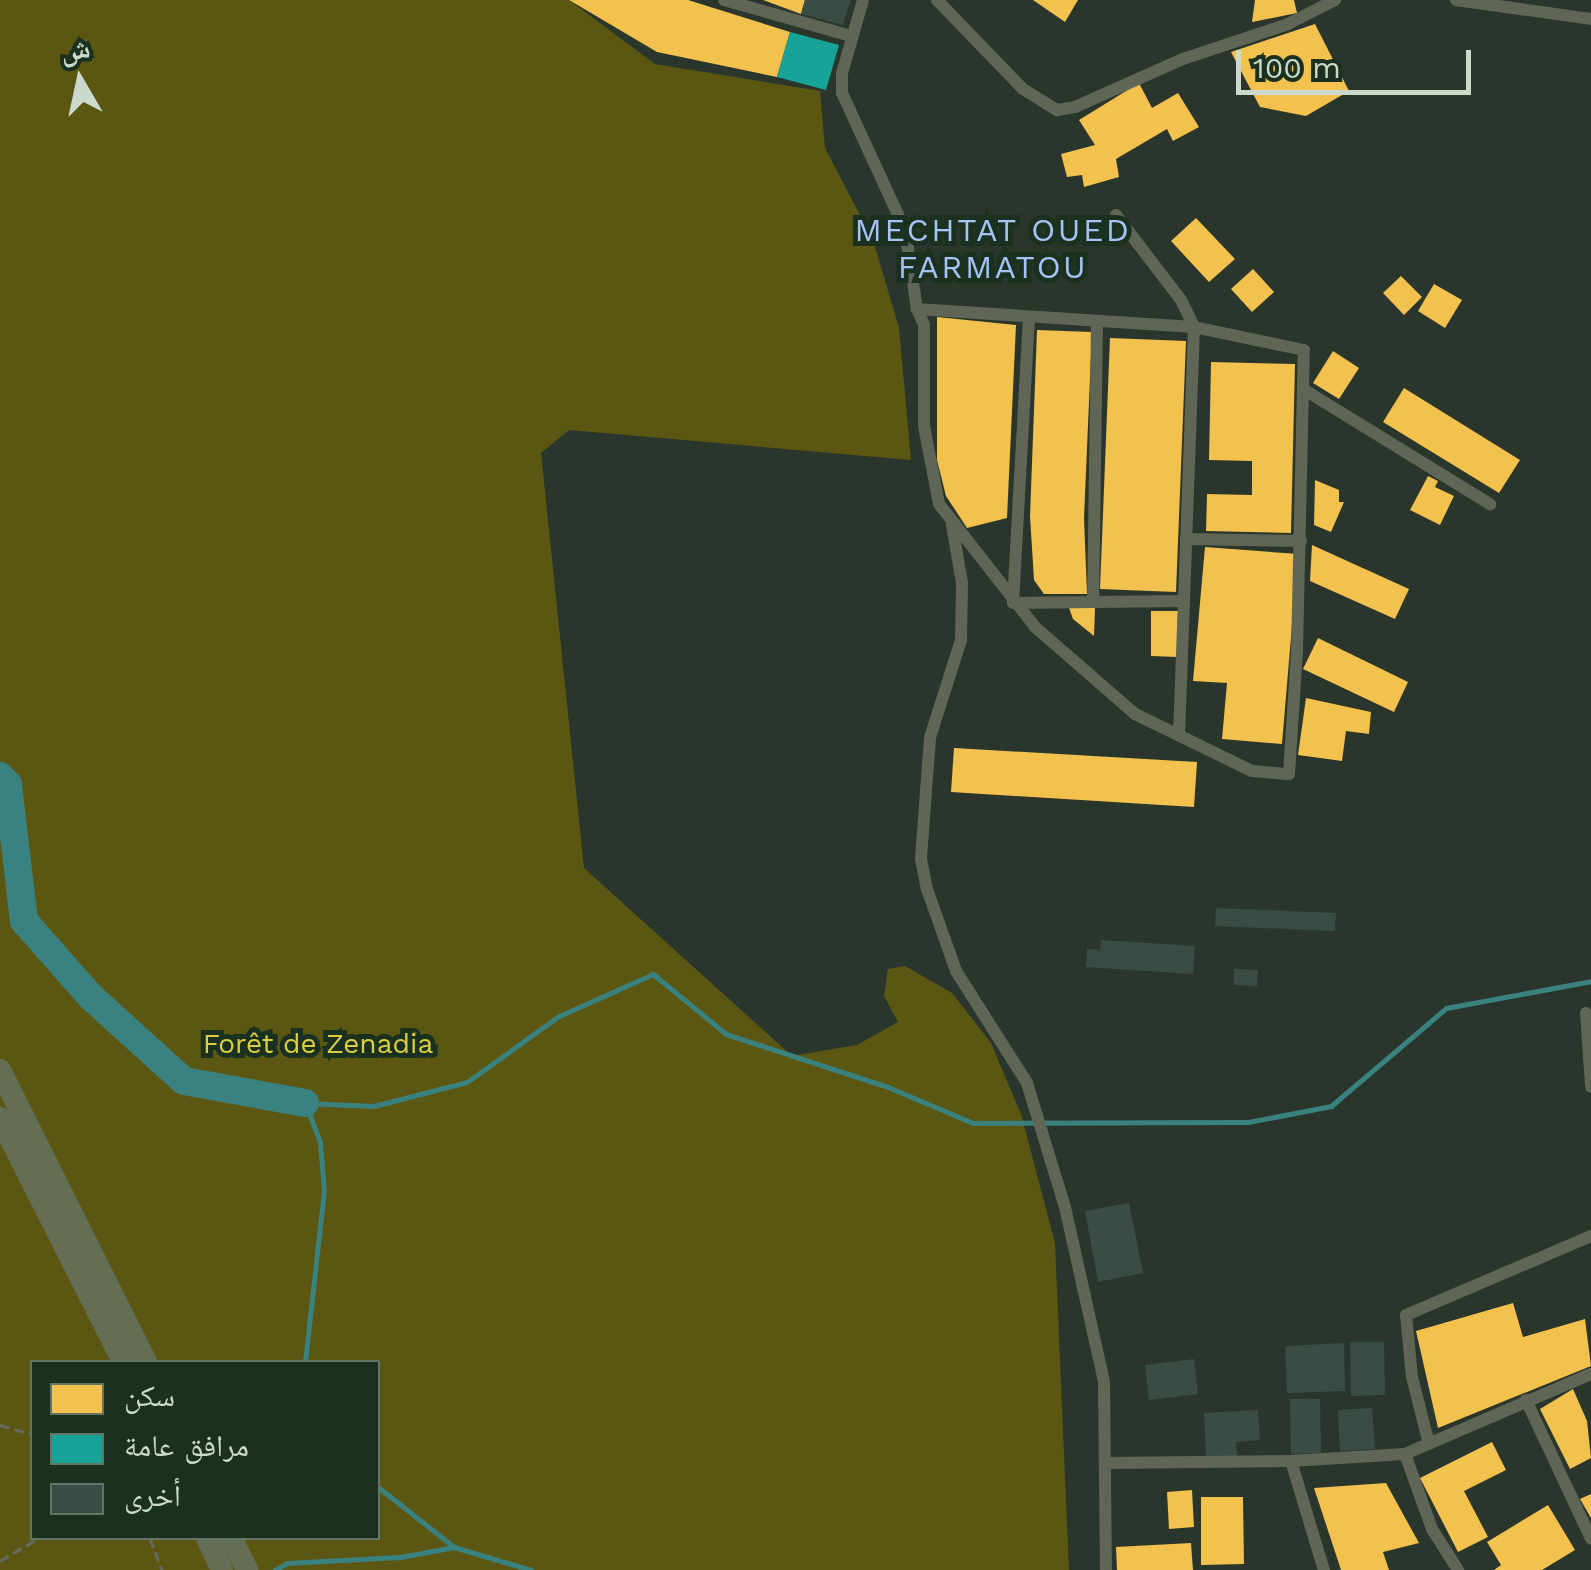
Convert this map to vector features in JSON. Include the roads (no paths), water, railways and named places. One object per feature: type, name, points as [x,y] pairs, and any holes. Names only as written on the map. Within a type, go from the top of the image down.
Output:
[{"type":"highway","points":[[0,1070],[145,1360]]},
{"type":"highway","points":[[0,1118],[122,1360]]},
{"type":"highway","points":[[208,1540],[222,1570]]},
{"type":"highway","points":[[232,1540],[247,1570]]},
{"type":"street","points":[[724,0],[852,36]]},
{"type":"street","points":[[863,0],[842,93],[899,217],[918,309],[924,326],[924,426],[939,504],[1035,627],[1135,714],[1252,771],[1289,774],[1304,350],[1194,327],[918,309]]},
{"type":"street","points":[[937,0],[1023,89],[1057,110],[1075,107],[1183,59],[1288,24],[1336,0]]},
{"type":"street","points":[[1456,0],[1591,18]]},
{"type":"street","points":[[1116,215],[1180,300],[1194,327],[1179,734]]},
{"type":"street","points":[[1014,602],[1029,316]]},
{"type":"street","points":[[1093,602],[1096,321]]},
{"type":"street","points":[[1303,390],[1490,504]]},
{"type":"street","points":[[951,520],[962,583],[961,640],[930,738],[921,859],[926,889],[956,971],[1027,1083],[1066,1207],[1104,1382],[1106,1570]]},
{"type":"street","points":[[1186,539],[1300,541]]},
{"type":"street","points":[[1014,602],[1184,601]]},
{"type":"street","points":[[1586,1013],[1591,1087]]},
{"type":"street","points":[[1429,1444],[1412,1378],[1406,1315],[1591,1236]]},
{"type":"street","points":[[1105,1463],[1290,1461],[1405,1454],[1591,1374]]},
{"type":"street","points":[[1526,1400],[1591,1539]]},
{"type":"street","points":[[1405,1454],[1432,1529],[1458,1570]]},
{"type":"street","points":[[1290,1461],[1324,1570]]},
{"type":"waterway","points":[[0,776],[8,785],[24,921],[91,997],[184,1081],[305,1103]]},
{"type":"waterway","points":[[305,1360],[324,1190],[320,1142],[305,1103],[374,1106],[467,1082],[559,1016],[653,974],[726,1034],[888,1087],[973,1123],[1248,1122],[1331,1106],[1446,1008],[1591,981]]},
{"type":"waterway","points":[[380,1489],[454,1547],[531,1570]]},
{"type":"waterway","points":[[275,1570],[287,1563],[400,1557],[454,1547]]},
{"type":"district","name":"MECHTAT OUED FARMATOU","points":[[993,250]]},
{"type":"park label","name":"Forêt de Zenadia","points":[[318,1044]]}]
